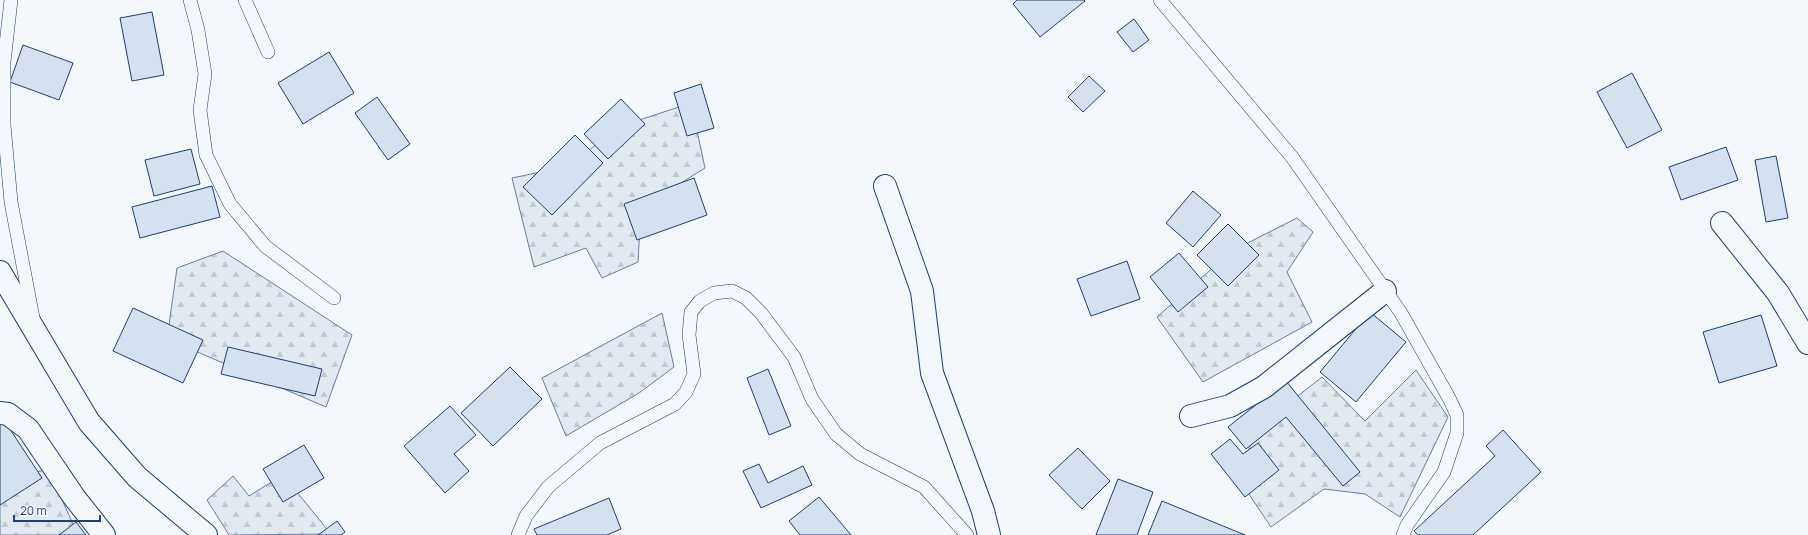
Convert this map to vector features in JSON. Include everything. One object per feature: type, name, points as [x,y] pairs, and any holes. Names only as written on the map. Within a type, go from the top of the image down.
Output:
[{"type":"street","points":[[885,186],[922,291],[932,373],[970,476],[989,535]]},
{"type":"street","points":[[1722,223],[1778,293],[1808,343]]},
{"type":"street","points":[[0,272],[89,422],[137,477],[206,535]]},
{"type":"street","points":[[1191,416],[1230,406],[1264,387],[1385,291]]},
{"type":"street","points":[[0,413],[8,414],[28,429],[74,497],[104,535]]},
{"type":"lane","points":[[11,0],[4,62],[4,125],[11,202],[36,333]]},
{"type":"lane","points":[[190,0],[198,30],[205,74],[200,110],[206,155],[226,197],[230,204],[265,246],[334,298]]},
{"type":"lane","points":[[246,0],[268,52]]},
{"type":"lane","points":[[1160,0],[1292,157],[1405,320],[1457,415],[1457,433],[1444,472],[1407,525],[1403,535]]},
{"type":"lane","points":[[518,535],[526,516],[548,487],[600,443],[675,404],[686,392],[694,374],[689,335],[691,312],[700,301],[714,293],[732,291],[746,298],[761,313],[794,357],[812,399],[836,434],[860,454],[924,487],[967,535]]},
{"type":"green space","points":[[691,103],[705,168],[641,208],[638,262],[602,278],[586,248],[534,267],[512,178],[569,166],[618,127]]},
{"type":"green space","points":[[1297,218],[1313,232],[1287,272],[1312,322],[1203,382],[1157,317],[1232,251]]},
{"type":"green space","points":[[223,251],[352,335],[326,407],[167,339],[177,268]]},
{"type":"green space","points":[[662,313],[674,367],[639,393],[566,436],[542,378]]},
{"type":"green space","points":[[1416,370],[1448,417],[1400,517],[1365,494],[1324,489],[1271,527],[1238,478],[1257,428],[1322,377],[1365,421]]},
{"type":"green space","points":[[48,469],[78,535],[0,535],[0,482]]},
{"type":"green space","points":[[283,475],[331,534],[229,535],[207,500],[233,476],[249,496]]},
{"type":"building","points":[[1017,0],[1085,1],[1040,37],[1013,4]]},
{"type":"building","points":[[152,12],[164,75],[132,81],[120,18]]},
{"type":"building","points":[[1134,19],[1149,40],[1133,52],[1117,32]]},
{"type":"building","points":[[23,45],[73,63],[59,100],[10,82]]},
{"type":"building","points":[[329,52],[354,93],[303,124],[278,83]]},
{"type":"building","points":[[1632,73],[1662,130],[1627,148],[1597,92]]},
{"type":"building","points":[[1089,76],[1105,91],[1083,112],[1068,97]]},
{"type":"building","points":[[701,84],[714,128],[687,136],[674,93]]},
{"type":"building","points":[[377,97],[410,144],[388,160],[355,113]]},
{"type":"building","points":[[621,99],[645,124],[608,159],[584,134]]},
{"type":"building","points":[[575,135],[603,163],[552,215],[523,187]]},
{"type":"building","points":[[1726,147],[1738,180],[1681,200],[1669,167]]},
{"type":"building","points":[[191,149],[200,184],[154,196],[145,160]]},
{"type":"building","points":[[1776,156],[1788,218],[1766,222],[1755,160]]},
{"type":"building","points":[[694,178],[707,215],[637,240],[624,204]]},
{"type":"building","points":[[212,186],[220,217],[140,238],[132,207]]},
{"type":"building","points":[[1193,191],[1221,215],[1193,247],[1166,223]]},
{"type":"building","points":[[1228,224],[1259,255],[1228,286],[1197,255]]},
{"type":"building","points":[[1179,253],[1208,287],[1178,312],[1150,277]]},
{"type":"building","points":[[1127,261],[1140,299],[1091,316],[1077,279]]},
{"type":"building","points":[[133,308],[203,340],[183,383],[113,351]]},
{"type":"building","points":[[1370,312],[1406,342],[1356,402],[1320,372]]},
{"type":"building","points":[[1761,315],[1777,366],[1719,383],[1703,332]]},
{"type":"building","points":[[228,347],[322,369],[315,396],[221,374]]},
{"type":"building","points":[[510,367],[542,399],[493,446],[461,413]]},
{"type":"building","points":[[768,369],[791,426],[769,435],[747,378]]},
{"type":"building","points":[[1286,381],[1360,472],[1343,486],[1286,417],[1246,449],[1228,427]]},
{"type":"building","points":[[450,406],[476,435],[454,454],[469,471],[445,493],[404,446]]},
{"type":"building","points":[[4,420],[42,478],[0,505],[0,423]]},
{"type":"building","points":[[1503,430],[1541,472],[1473,535],[1418,535],[1414,531],[1495,456],[1486,446]]},
{"type":"building","points":[[1230,439],[1243,454],[1258,443],[1279,470],[1245,497],[1211,454]]},
{"type":"building","points":[[304,445],[324,478],[283,502],[263,469]]},
{"type":"building","points":[[1078,448],[1110,481],[1082,509],[1049,475]]},
{"type":"building","points":[[759,464],[768,483],[803,466],[812,485],[761,508],[743,471]]},
{"type":"building","points":[[1118,479],[1153,492],[1137,535],[1096,535]]},
{"type":"building","points":[[819,497],[851,535],[800,535],[789,521]]},
{"type":"building","points":[[609,498],[621,529],[607,535],[537,535],[534,529]]},
{"type":"building","points":[[1162,501],[1245,535],[1148,535]]},
{"type":"building","points":[[337,521],[345,532],[341,535],[318,535]]},
{"type":"building","points":[[76,522],[86,535],[59,535]]}]
